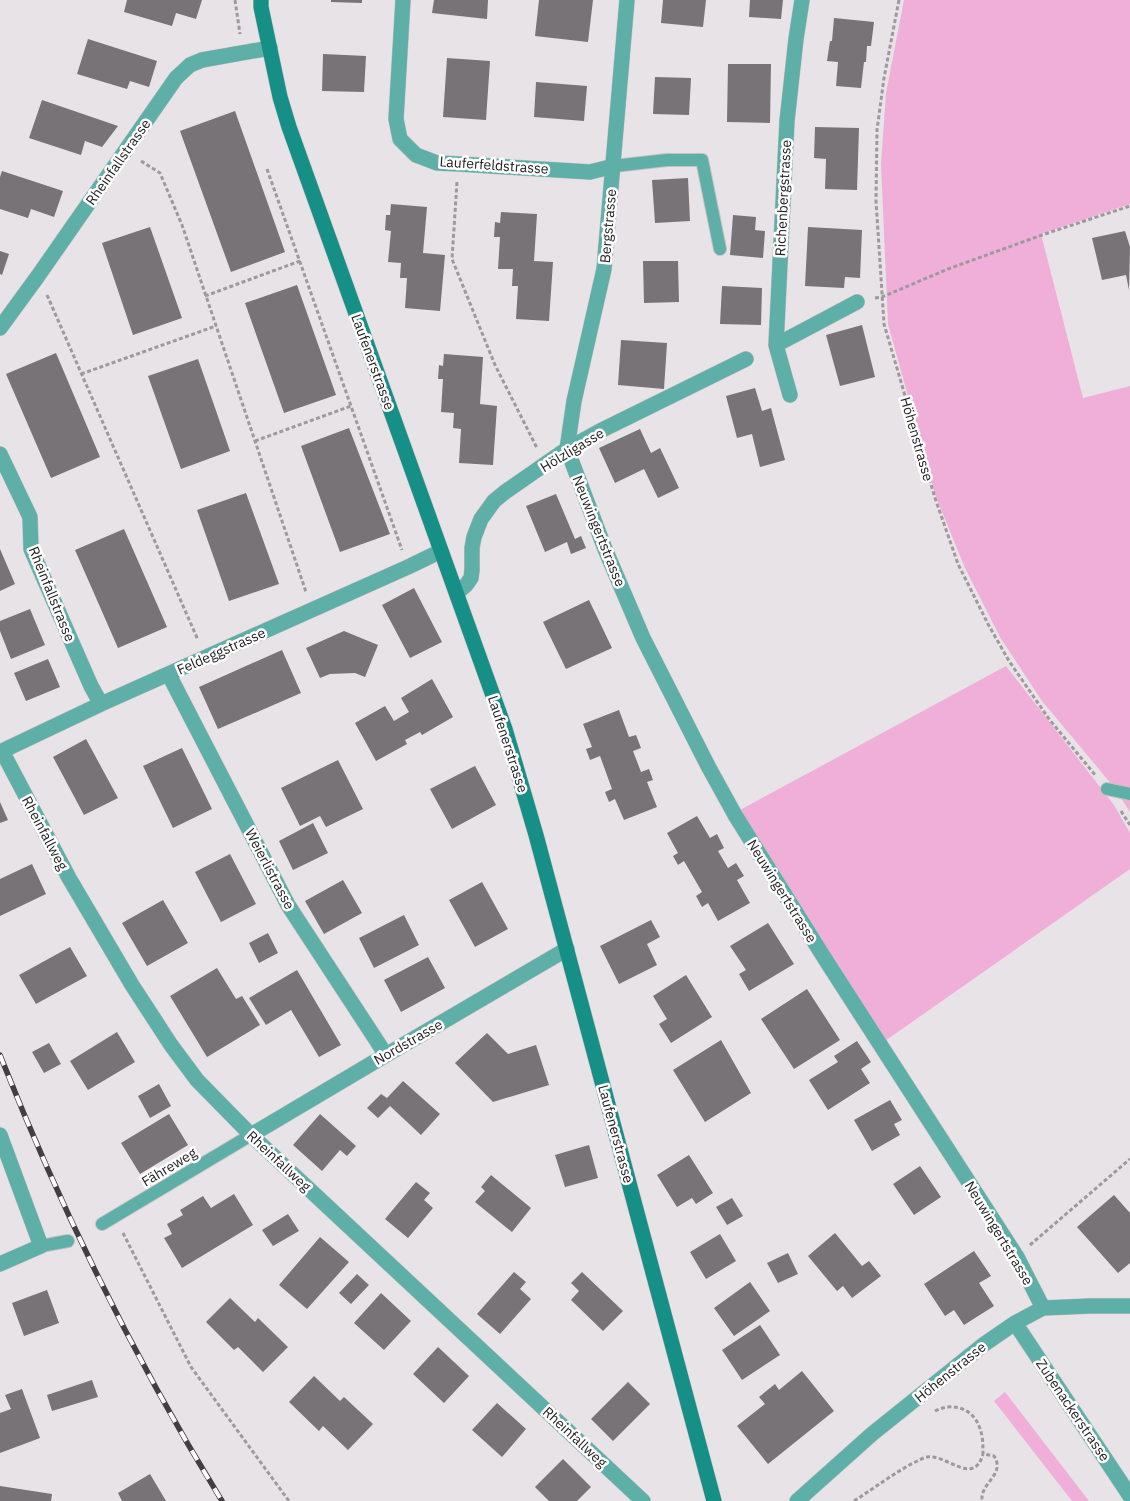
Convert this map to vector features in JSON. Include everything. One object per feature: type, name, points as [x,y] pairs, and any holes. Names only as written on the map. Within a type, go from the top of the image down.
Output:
[{"type":"street","name":"Laufenerstrasse","points":[[261,0],[280,97],[289,127],[505,730],[536,835],[714,1501]]},
{"type":"street","name":"Lauferfeldstrasse","points":[[403,0],[396,119],[400,139],[416,155],[437,163],[590,172],[614,166]]},
{"type":"street","name":"Bergstrasse","points":[[567,449],[574,401],[604,270],[627,0]]},
{"type":"street","name":"Richenbergstrasse","points":[[790,395],[776,345],[787,121],[802,0]]},
{"type":"street","name":"Rheinfallstrasse","points":[[0,328],[126,152],[176,78],[190,65],[202,60],[270,48]]},
{"type":"street","points":[[776,345],[857,302]]},
{"type":"street","name":"Hölzligasse","points":[[457,593],[471,578],[473,543],[481,519],[494,501],[567,449],[746,359]]},
{"type":"street","name":"Neuwingertstrasse","points":[[567,449],[604,549],[643,638],[735,815],[832,970],[1017,1257],[1043,1308]]},
{"type":"street","name":"Rheinfallstrasse","points":[[0,454],[30,517],[31,549],[91,686],[101,704]]},
{"type":"street","name":"Feldeggstrasse","points":[[2,751],[101,704],[440,551]]},
{"type":"street","name":"Weierlistrasse","points":[[169,674],[288,905],[386,1055]]},
{"type":"street","name":"Rheinfallweg","points":[[2,751],[68,878],[137,993],[171,1045],[197,1080],[251,1135],[643,1501]]},
{"type":"street","name":"Nordstrasse","points":[[251,1135],[567,950]]},
{"type":"street","points":[[0,1135],[41,1246],[0,1264]]},
{"type":"street","name":"Höhenstrasse","points":[[797,1501],[872,1434],[982,1345],[1015,1323],[1043,1308],[1130,1306]]},
{"type":"street","name":"Zubenackerstrasse","points":[[1015,1323],[1130,1496]]},
{"type":"lane","points":[[614,166],[668,160],[702,160],[720,249]]},
{"type":"lane","points":[[1107,789],[1130,794]]},
{"type":"lane","name":"Fähreweg","points":[[102,1224],[251,1135]]},
{"type":"lane","points":[[41,1246],[68,1241]]},
{"type":"path","points":[[235,0],[243,52]]},
{"type":"path","name":"Höhenstrasse","points":[[899,0],[884,78],[877,130],[876,201],[884,324],[934,498],[958,564],[1008,661],[1049,719],[1107,789],[1130,825]]},
{"type":"path","points":[[126,152],[160,173],[182,225],[312,610]]},
{"type":"path","points":[[459,164],[452,259],[495,365],[546,465]]},
{"type":"path","points":[[267,169],[408,567]]},
{"type":"path","points":[[882,297],[948,269],[1130,206]]},
{"type":"path","points":[[206,296],[300,261]]},
{"type":"path","points":[[38,276],[206,658]]},
{"type":"path","points":[[81,374],[216,326]]},
{"type":"path","points":[[255,441],[351,406]]},
{"type":"path","points":[[1017,1257],[1130,1159]]},
{"type":"path","points":[[114,1217],[190,1366],[290,1501]]},
{"type":"path","points":[[854,1501],[899,1471],[925,1457],[934,1456],[942,1458],[961,1468],[968,1469],[976,1466],[981,1461],[983,1441],[979,1425],[972,1414],[959,1407],[943,1407],[929,1415]]},
{"type":"path","points":[[982,1501],[987,1484],[997,1472],[998,1462],[994,1456],[983,1454]]},
{"type":"shaded area","points":[[904,0],[1130,0],[1130,204],[1041,234],[1083,398],[1130,386],[1130,812],[1113,786],[1042,701],[1000,637],[965,568],[936,497],[888,324],[881,164],[886,93]]},
{"type":"shaded area","points":[[1006,666],[1114,805],[1130,833],[1130,869],[885,1041],[740,810]]},
{"type":"shaded area","points":[[1005,1392],[1089,1501],[1072,1501],[994,1401]]},
{"type":"building","points":[[127,0],[202,0],[196,19],[176,13],[172,26],[124,12]]},
{"type":"building","points":[[331,0],[362,0],[362,3],[331,2]]},
{"type":"building","points":[[434,0],[488,0],[487,19],[432,13]]},
{"type":"building","points":[[539,0],[593,0],[588,42],[535,36]]},
{"type":"building","points":[[663,0],[706,0],[703,27],[661,23]]},
{"type":"building","points":[[750,0],[783,0],[781,19],[749,17]]},
{"type":"building","points":[[834,18],[874,22],[871,46],[867,46],[861,88],[836,86],[838,62],[827,61],[830,41],[832,41]]},
{"type":"building","points":[[88,39],[157,61],[149,87],[130,81],[127,89],[77,74]]},
{"type":"building","points":[[323,54],[366,56],[364,92],[322,91]]},
{"type":"building","points":[[447,58],[490,61],[486,120],[443,117]]},
{"type":"building","points":[[728,64],[771,64],[770,123],[727,122]]},
{"type":"building","points":[[655,77],[691,78],[689,115],[653,114]]},
{"type":"building","points":[[536,82],[587,86],[584,121],[534,117]]},
{"type":"building","points":[[42,100],[118,126],[102,147],[85,141],[81,155],[29,138]]},
{"type":"building","points":[[235,111],[285,252],[231,272],[180,131]]},
{"type":"building","points":[[815,127],[859,128],[857,190],[825,189],[826,159],[814,158]]},
{"type":"building","points":[[2,171],[63,191],[54,217],[31,209],[28,218],[0,209],[0,177]]},
{"type":"building","points":[[688,178],[690,221],[655,223],[652,180]]},
{"type":"building","points":[[391,204],[427,207],[423,253],[445,255],[440,311],[405,308],[407,278],[400,278],[401,263],[388,262],[391,231],[385,230],[386,215],[390,215]]},
{"type":"building","points":[[501,212],[537,214],[534,261],[553,262],[549,321],[516,319],[518,286],[512,286],[513,269],[498,269],[500,237],[494,237],[495,222],[500,223]]},
{"type":"building","points":[[733,215],[756,217],[755,230],[765,231],[763,258],[730,255]]},
{"type":"building","points":[[150,227],[182,318],[133,335],[102,243]]},
{"type":"building","points":[[808,227],[862,230],[860,278],[845,277],[844,288],[805,286]]},
{"type":"building","points":[[1125,231],[1130,247],[1129,290],[1126,275],[1102,280],[1092,238]]},
{"type":"building","points":[[0,251],[9,254],[2,275],[0,274]]},
{"type":"building","points":[[643,261],[678,261],[679,302],[644,303]]},
{"type":"building","points":[[297,285],[336,395],[284,413],[245,303]]},
{"type":"building","points":[[722,286],[762,288],[761,325],[720,324]]},
{"type":"building","points":[[862,325],[875,377],[840,386],[826,335]]},
{"type":"building","points":[[621,340],[667,343],[664,389],[618,385]]},
{"type":"building","points":[[56,353],[100,457],[51,478],[6,374]]},
{"type":"building","points":[[444,354],[483,357],[480,404],[497,406],[493,465],[459,463],[461,429],[453,428],[454,413],[441,412],[443,379],[438,379],[439,365],[443,366]]},
{"type":"building","points":[[198,359],[230,451],[181,469],[148,376]]},
{"type":"building","points":[[755,388],[762,411],[771,408],[785,460],[760,467],[752,434],[737,438],[726,396]]},
{"type":"building","points":[[349,428],[390,534],[340,552],[301,446]]},
{"type":"building","points":[[640,429],[651,453],[660,448],[679,488],[658,498],[644,469],[615,483],[599,448]]},
{"type":"building","points":[[246,493],[279,584],[229,601],[197,510]]},
{"type":"building","points":[[556,494],[575,539],[581,536],[586,548],[571,554],[567,542],[545,552],[526,506]]},
{"type":"building","points":[[124,529],[167,627],[118,648],[75,550]]},
{"type":"building","points":[[0,549],[15,584],[0,591]]},
{"type":"building","points":[[414,588],[442,642],[410,658],[382,605]]},
{"type":"building","points":[[589,600],[612,648],[566,669],[543,622]]},
{"type":"building","points":[[30,609],[45,645],[11,659],[0,631],[0,621]]},
{"type":"building","points":[[344,631],[378,645],[365,677],[355,673],[330,674],[320,678],[306,648]]},
{"type":"building","points":[[282,650],[301,693],[218,729],[199,687]]},
{"type":"building","points":[[48,659],[60,687],[26,701],[14,673]]},
{"type":"building","points":[[432,679],[453,717],[422,735],[420,732],[405,740],[407,744],[376,761],[355,723],[385,706],[394,721],[409,712],[401,698]]},
{"type":"building","points":[[619,710],[629,737],[636,735],[641,748],[633,751],[641,772],[649,769],[653,780],[647,782],[657,807],[624,820],[615,799],[609,802],[605,792],[612,789],[600,756],[590,760],[586,749],[592,747],[583,724]]},
{"type":"building","points":[[86,739],[118,798],[84,815],[53,757]]},
{"type":"building","points":[[182,748],[212,809],[173,828],[143,766]]},
{"type":"building","points":[[338,760],[363,809],[326,827],[320,816],[300,826],[281,788]]},
{"type":"building","points":[[475,766],[496,805],[452,829],[430,789]]},
{"type":"building","points":[[0,802],[8,820],[0,823]]},
{"type":"building","points":[[697,816],[710,838],[717,834],[724,848],[718,851],[728,868],[736,863],[744,876],[737,880],[750,903],[718,921],[708,903],[702,907],[696,896],[702,892],[684,861],[678,865],[673,856],[678,853],[667,833]]},
{"type":"building","points":[[313,823],[328,853],[293,870],[279,841]]},
{"type":"building","points":[[230,854],[256,904],[221,922],[195,872]]},
{"type":"building","points":[[32,864],[46,894],[0,916],[0,879]]},
{"type":"building","points":[[343,880],[362,913],[324,934],[305,901]]},
{"type":"building","points":[[482,882],[508,929],[475,947],[449,900]]},
{"type":"building","points":[[163,900],[188,943],[147,966],[122,923]]},
{"type":"building","points":[[404,915],[419,945],[374,968],[359,938]]},
{"type":"building","points":[[651,920],[660,937],[647,944],[657,965],[619,984],[600,946]]},
{"type":"building","points":[[768,923],[794,964],[749,991],[739,974],[746,970],[730,946]]},
{"type":"building","points":[[268,933],[278,953],[259,963],[249,943]]},
{"type":"building","points":[[70,947],[87,976],[36,1004],[19,975]]},
{"type":"building","points":[[428,957],[445,988],[401,1012],[384,980]]},
{"type":"building","points":[[217,968],[236,999],[242,996],[260,1025],[207,1057],[170,996]]},
{"type":"building","points":[[297,970],[341,1045],[319,1057],[291,1010],[266,1025],[249,998]]},
{"type":"building","points":[[686,975],[712,1017],[671,1043],[659,1024],[667,1019],[653,996]]},
{"type":"building","points":[[807,989],[840,1040],[794,1069],[761,1019]]},
{"type":"building","points":[[117,1032],[135,1062],[88,1090],[70,1061]]},
{"type":"building","points":[[487,1033],[508,1054],[536,1045],[549,1085],[493,1102],[455,1063]]},
{"type":"building","points":[[721,1040],[751,1093],[705,1122],[673,1070]]},
{"type":"building","points":[[857,1041],[871,1062],[861,1069],[870,1083],[828,1110],[809,1080],[838,1062],[834,1056]]},
{"type":"building","points":[[49,1043],[61,1064],[44,1073],[32,1052]]},
{"type":"building","points":[[403,1081],[440,1114],[421,1135],[390,1106],[378,1118],[367,1108],[381,1094],[387,1098]]},
{"type":"building","points":[[159,1084],[171,1106],[150,1118],[138,1096]]},
{"type":"building","points":[[890,1100],[902,1120],[894,1124],[900,1135],[872,1151],[854,1120]]},
{"type":"building","points":[[169,1114],[188,1145],[140,1174],[121,1143]]},
{"type":"building","points":[[320,1114],[356,1146],[347,1156],[340,1150],[322,1171],[293,1145]]},
{"type":"building","points":[[589,1145],[598,1178],[565,1187],[555,1155]]},
{"type":"building","points":[[689,1155],[713,1193],[696,1204],[692,1198],[677,1207],[657,1175]]},
{"type":"building","points":[[920,1166],[941,1197],[914,1215],[893,1184]]},
{"type":"building","points":[[491,1175],[531,1208],[512,1232],[475,1202],[485,1191],[481,1187]]},
{"type":"building","points":[[416,1182],[430,1193],[424,1200],[433,1208],[408,1238],[385,1219]]},
{"type":"building","points":[[234,1194],[253,1225],[182,1268],[164,1238],[172,1234],[167,1224],[183,1215],[180,1210],[203,1196],[211,1208]]},
{"type":"building","points":[[1114,1195],[1130,1213],[1130,1263],[1118,1273],[1077,1227]]},
{"type":"building","points":[[732,1198],[743,1216],[727,1225],[716,1207]]},
{"type":"building","points":[[288,1214],[299,1231],[273,1246],[262,1230]]},
{"type":"building","points":[[835,1233],[862,1266],[869,1261],[881,1276],[852,1298],[843,1286],[837,1291],[808,1256]]},
{"type":"building","points":[[720,1234],[736,1261],[706,1279],[690,1252]]},
{"type":"building","points":[[320,1237],[349,1262],[307,1309],[279,1285]]},
{"type":"building","points":[[974,1251],[991,1276],[979,1283],[994,1306],[964,1325],[954,1310],[945,1316],[924,1284]]},
{"type":"building","points":[[788,1253],[798,1274],[778,1283],[767,1263]]},
{"type":"building","points":[[514,1272],[526,1282],[520,1289],[531,1299],[500,1334],[477,1314]]},
{"type":"building","points":[[582,1272],[623,1311],[603,1331],[571,1300],[579,1291],[571,1283]]},
{"type":"building","points":[[357,1274],[369,1285],[351,1304],[339,1293]]},
{"type":"building","points":[[750,1282],[770,1311],[734,1336],[714,1308]]},
{"type":"building","points":[[47,1290],[59,1323],[24,1336],[12,1303]]},
{"type":"building","points":[[381,1293],[411,1321],[384,1350],[354,1323]]},
{"type":"building","points":[[230,1298],[255,1322],[258,1318],[288,1347],[263,1372],[238,1347],[234,1350],[206,1322]]},
{"type":"building","points":[[760,1325],[780,1355],[742,1380],[722,1350]]},
{"type":"building","points":[[438,1347],[469,1376],[444,1403],[413,1374]]},
{"type":"building","points":[[802,1371],[834,1411],[768,1464],[737,1426],[765,1404],[759,1397],[775,1384],[779,1390]]},
{"type":"building","points":[[314,1376],[340,1401],[344,1397],[373,1424],[348,1450],[323,1426],[319,1431],[289,1402]]},
{"type":"building","points":[[92,1380],[98,1397],[52,1411],[47,1395]]},
{"type":"building","points":[[628,1382],[650,1404],[613,1441],[591,1419]]},
{"type":"building","points":[[22,1389],[40,1438],[0,1453],[0,1413],[11,1409],[5,1395]]},
{"type":"building","points":[[497,1403],[526,1429],[502,1457],[472,1430]]},
{"type":"building","points":[[563,1459],[591,1487],[577,1501],[549,1501],[535,1487]]},
{"type":"building","points":[[150,1474],[166,1501],[122,1501],[118,1493]]},
{"type":"building","points":[[0,1486],[52,1494],[51,1501],[0,1501]]},
{"type":"railway","points":[[0,1055],[48,1170],[101,1283],[159,1393],[222,1501]]}]
